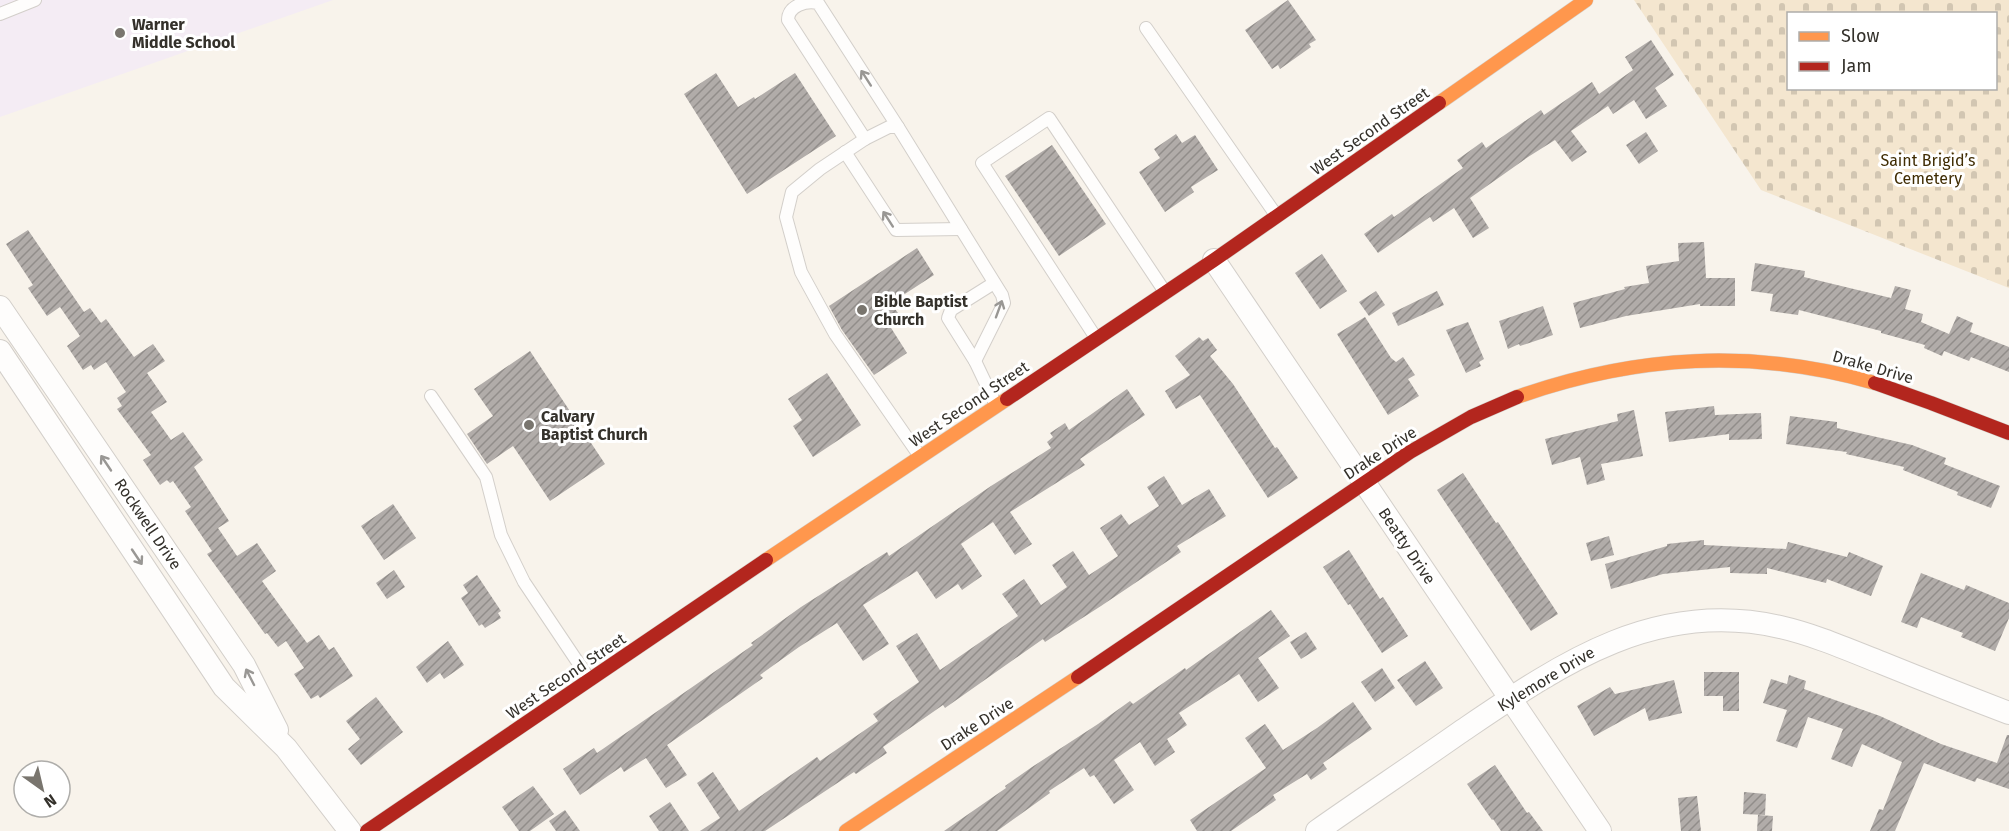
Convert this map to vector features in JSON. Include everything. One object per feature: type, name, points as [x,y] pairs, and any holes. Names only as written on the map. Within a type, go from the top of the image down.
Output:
[{"type":"main road","name":"West Second Street","points":[[367,831],[1214,260],[1586,0]]},
{"type":"main road","name":"Drake Drive","points":[[846,831],[1193,601],[1430,440],[1472,417],[1542,388],[1598,374],[1689,360],[1744,360],[1797,365],[1889,387],[2009,434]]},
{"type":"street","name":"Beatty Drive","points":[[1214,260],[1600,831]]},
{"type":"street","name":"Rockwell Drive","points":[[0,307],[44,394],[131,523],[244,665],[286,748],[350,831]]},
{"type":"street","name":"Rockwell Drive","points":[[0,351],[44,394]]},
{"type":"street","name":"Kylemore Drive","points":[[1317,831],[1510,698],[1583,655],[1630,635],[1680,623],[1741,621],[1817,637],[2009,713]]},
{"type":"lane","points":[[0,14],[34,0]]},
{"type":"lane","points":[[865,139],[788,20],[791,9],[797,5],[808,1],[818,3],[1002,295],[1004,303],[975,362]]},
{"type":"lane","points":[[1146,28],[1277,216]]},
{"type":"lane","points":[[1097,339],[982,163],[1049,118],[1166,292]]},
{"type":"lane","points":[[898,127],[889,127],[865,139],[820,169],[792,192],[786,217],[801,272],[835,334],[920,457]]},
{"type":"lane","points":[[845,152],[896,230],[961,229]]},
{"type":"lane","points":[[994,283],[948,313],[948,318],[975,362],[997,406]]},
{"type":"lane","points":[[431,396],[486,477],[501,534],[524,582],[589,680]]},
{"type":"shaded area","name":"Warner Middle School","points":[[0,0],[333,0],[0,117]]},
{"type":"green space","name":"Saint Brigid’s Cemetery","points":[[1634,0],[2009,0],[2009,288],[1761,190]]},
{"type":"building","points":[[1288,0],[1316,40],[1309,44],[1311,47],[1280,69],[1278,65],[1272,69],[1245,30]]},
{"type":"building","points":[[1651,40],[1674,75],[1655,88],[1667,106],[1646,119],[1634,100],[1613,114],[1608,106],[1571,131],[1587,152],[1572,162],[1555,140],[1528,157],[1470,198],[1489,228],[1473,238],[1454,208],[1433,222],[1430,217],[1378,253],[1364,234],[1392,214],[1394,217],[1463,168],[1457,160],[1482,142],[1486,148],[1541,110],[1544,115],[1592,82],[1599,94],[1633,70],[1625,57]]},
{"type":"building","points":[[716,73],[738,107],[754,97],[755,99],[795,73],[836,136],[747,194],[684,94]]},
{"type":"building","points":[[1646,132],[1658,151],[1639,164],[1626,145]]},
{"type":"building","points":[[1176,134],[1182,143],[1195,135],[1218,170],[1191,187],[1194,192],[1165,212],[1139,172],[1160,158],[1154,149]]},
{"type":"building","points":[[1052,145],[1106,224],[1059,256],[1005,176]]},
{"type":"building","points":[[28,230],[84,312],[90,308],[101,323],[106,319],[134,357],[153,344],[165,361],[147,373],[167,402],[151,412],[171,440],[183,432],[203,460],[194,467],[229,521],[218,528],[237,556],[257,543],[276,571],[262,581],[307,643],[319,635],[329,650],[334,647],[353,676],[320,698],[318,695],[311,699],[294,674],[304,668],[286,641],[278,647],[267,633],[265,634],[207,554],[212,551],[185,511],[191,507],[173,481],[170,483],[167,480],[160,485],[143,460],[151,455],[117,409],[122,406],[117,398],[126,392],[106,362],[94,370],[91,365],[83,370],[67,346],[80,336],[60,307],[47,316],[28,288],[33,285],[6,244]]},
{"type":"building","points":[[1704,242],[1706,278],[1735,278],[1735,306],[1700,306],[1700,304],[1626,316],[1580,328],[1573,303],[1625,289],[1624,287],[1649,283],[1646,266],[1679,261],[1678,243]]},
{"type":"building","name":"Bible Baptist Church","points":[[917,248],[934,275],[891,303],[898,313],[886,320],[907,353],[874,375],[842,330],[829,306]]},
{"type":"building","points":[[1322,254],[1347,291],[1320,309],[1295,273]]},
{"type":"building","points":[[1755,263],[1805,271],[1804,277],[1891,298],[1895,286],[1911,290],[1905,309],[1923,314],[1921,322],[1949,334],[1957,316],[1973,323],[1970,332],[2009,347],[2009,372],[1971,357],[1969,361],[1944,351],[1942,356],[1924,348],[1925,345],[1799,310],[1798,315],[1770,311],[1773,294],[1751,291]]},
{"type":"building","points":[[1376,291],[1385,305],[1369,316],[1359,302]]},
{"type":"building","points":[[1437,291],[1444,305],[1398,326],[1392,313]]},
{"type":"building","points":[[1543,306],[1553,335],[1508,349],[1499,321]]},
{"type":"building","points":[[1365,317],[1391,358],[1396,362],[1403,357],[1415,375],[1408,379],[1419,396],[1388,415],[1337,334]]},
{"type":"building","points":[[1468,322],[1484,359],[1479,362],[1481,366],[1466,373],[1446,330]]},
{"type":"building","points":[[1199,337],[1203,341],[1208,338],[1217,350],[1210,356],[1233,384],[1275,448],[1277,447],[1298,478],[1268,498],[1200,395],[1176,409],[1165,391],[1190,375],[1175,356]]},
{"type":"building","name":"Calvary Baptist Church","points":[[530,351],[605,464],[550,501],[513,446],[487,464],[467,434],[493,416],[474,389]]},
{"type":"building","points":[[827,373],[861,425],[813,457],[793,426],[802,420],[788,399]]},
{"type":"building","points":[[1127,389],[1145,415],[1080,459],[1085,465],[1010,512],[1032,544],[1015,555],[993,522],[961,544],[982,576],[962,590],[958,584],[936,599],[917,571],[863,605],[889,644],[863,661],[837,623],[799,647],[760,675],[763,678],[667,745],[687,775],[666,788],[646,758],[624,772],[621,767],[580,795],[563,769],[594,748],[597,753],[753,645],[751,643],[801,607],[887,552],[889,556],[1051,448],[1047,442],[1053,437],[1050,433],[1065,423],[1069,430]]},
{"type":"building","points":[[1714,406],[1715,415],[1761,413],[1762,439],[1729,440],[1729,434],[1669,442],[1665,412]]},
{"type":"building","points":[[1634,410],[1643,456],[1601,464],[1605,480],[1587,485],[1580,457],[1552,465],[1545,439],[1618,421],[1617,414]]},
{"type":"building","points":[[1790,416],[1837,422],[1837,428],[1912,445],[1946,458],[1944,464],[2000,486],[1991,508],[1903,470],[1904,467],[1846,454],[1847,452],[1786,444]]},
{"type":"building","points":[[1463,473],[1558,614],[1531,631],[1437,490]]},
{"type":"building","points":[[1164,476],[1182,505],[1209,489],[1226,516],[1177,546],[1181,552],[1101,606],[1045,642],[1043,639],[945,708],[943,705],[883,747],[887,753],[765,831],[700,831],[720,818],[697,783],[713,772],[739,811],[817,757],[820,761],[878,721],[873,714],[919,682],[896,646],[917,633],[940,670],[1018,616],[1002,594],[1024,579],[1041,605],[1067,587],[1052,565],[1073,551],[1089,575],[1118,556],[1100,528],[1121,514],[1129,525],[1159,506],[1147,487]]},
{"type":"building","points":[[393,504],[416,538],[384,560],[361,526]]},
{"type":"building","points":[[1609,536],[1614,555],[1591,561],[1586,543]]},
{"type":"building","points":[[1704,540],[1704,545],[1786,549],[1788,542],[1847,557],[1849,552],[1883,566],[1871,596],[1827,579],[1826,583],[1767,568],[1767,574],[1730,573],[1730,567],[1663,574],[1611,589],[1605,564],[1667,546],[1667,544]]},
{"type":"building","points":[[1349,550],[1380,599],[1383,597],[1408,636],[1382,653],[1323,567]]},
{"type":"building","points":[[394,570],[405,587],[387,599],[376,583]]},
{"type":"building","points":[[1921,573],[1964,590],[1966,585],[2009,603],[2009,618],[1995,651],[1961,637],[1963,633],[1921,617],[1917,628],[1901,622]]},
{"type":"building","points":[[477,575],[501,611],[498,613],[501,618],[485,628],[482,624],[479,626],[461,598],[468,593],[463,585]]},
{"type":"building","points":[[1271,610],[1290,636],[1258,658],[1279,688],[1258,702],[1239,674],[1179,713],[1187,725],[1167,739],[1175,752],[1155,766],[1140,742],[1114,760],[1134,790],[1114,804],[1094,775],[1090,777],[1084,768],[1049,791],[1050,793],[997,831],[944,831],[1032,767],[1130,701],[1133,704],[1185,668],[1186,670]]},
{"type":"building","points":[[1306,632],[1317,649],[1301,659],[1290,642]]},
{"type":"building","points":[[448,641],[464,665],[444,679],[440,673],[427,683],[416,667]]},
{"type":"building","points":[[1425,661],[1443,688],[1416,706],[1397,680]]},
{"type":"building","points":[[1382,668],[1395,688],[1375,702],[1361,682]]},
{"type":"building","points":[[1704,672],[1739,672],[1739,711],[1723,711],[1723,696],[1704,696]]},
{"type":"building","points":[[1789,675],[1806,681],[1804,689],[1880,716],[1941,744],[1997,763],[2007,735],[2009,735],[2009,789],[1977,778],[1975,782],[1924,763],[1895,831],[1870,831],[1879,809],[1883,810],[1902,762],[1862,744],[1852,767],[1831,759],[1843,729],[1808,717],[1797,748],[1776,741],[1787,710],[1763,703],[1771,679],[1787,684]]},
{"type":"building","points":[[1674,680],[1682,713],[1649,721],[1645,708],[1594,736],[1577,706],[1610,687],[1615,694]]},
{"type":"building","points":[[376,697],[403,732],[361,765],[348,749],[360,739],[346,721]]},
{"type":"building","points":[[1353,702],[1372,729],[1323,763],[1327,769],[1311,780],[1307,774],[1273,795],[1276,800],[1231,831],[1197,831],[1190,820],[1266,768],[1245,738],[1265,724],[1283,750]]},
{"type":"building","points":[[1495,765],[1527,813],[1529,812],[1543,831],[1501,831],[1492,820],[1467,784]]},
{"type":"building","points":[[533,786],[554,814],[530,831],[519,831],[502,807]]},
{"type":"building","points":[[1744,792],[1766,794],[1765,815],[1743,814]]},
{"type":"building","points":[[1697,796],[1701,831],[1681,831],[1678,798]]},
{"type":"building","points":[[670,802],[689,831],[659,831],[649,816]]},
{"type":"building","points":[[565,810],[580,831],[556,831],[549,821]]},
{"type":"building","points":[[1758,815],[1773,816],[1772,831],[1757,831]]},
{"type":"traffic: slow","points":[[1439,103],[1586,0]]},
{"type":"traffic: slow","points":[[1517,397],[1606,372],[1695,361],[1739,361],[1784,365],[1829,372],[1875,383]]},
{"type":"traffic: slow","points":[[766,560],[1007,399]]},
{"type":"traffic: slow","points":[[846,831],[1078,677]]},
{"type":"traffic: jam","points":[[1007,399],[1214,260],[1439,103]]},
{"type":"traffic: jam","points":[[1875,383],[2009,433]]},
{"type":"traffic: jam","points":[[1078,677],[1410,452],[1471,417],[1517,397]]},
{"type":"traffic: jam","points":[[367,831],[766,560]]},
{"type":"place","name":"Warner Middle School","points":[[120,33]]},
{"type":"place","name":"Bible Baptist Church","points":[[862,310]]},
{"type":"place","name":"Calvary Baptist Church","points":[[529,425]]}]
